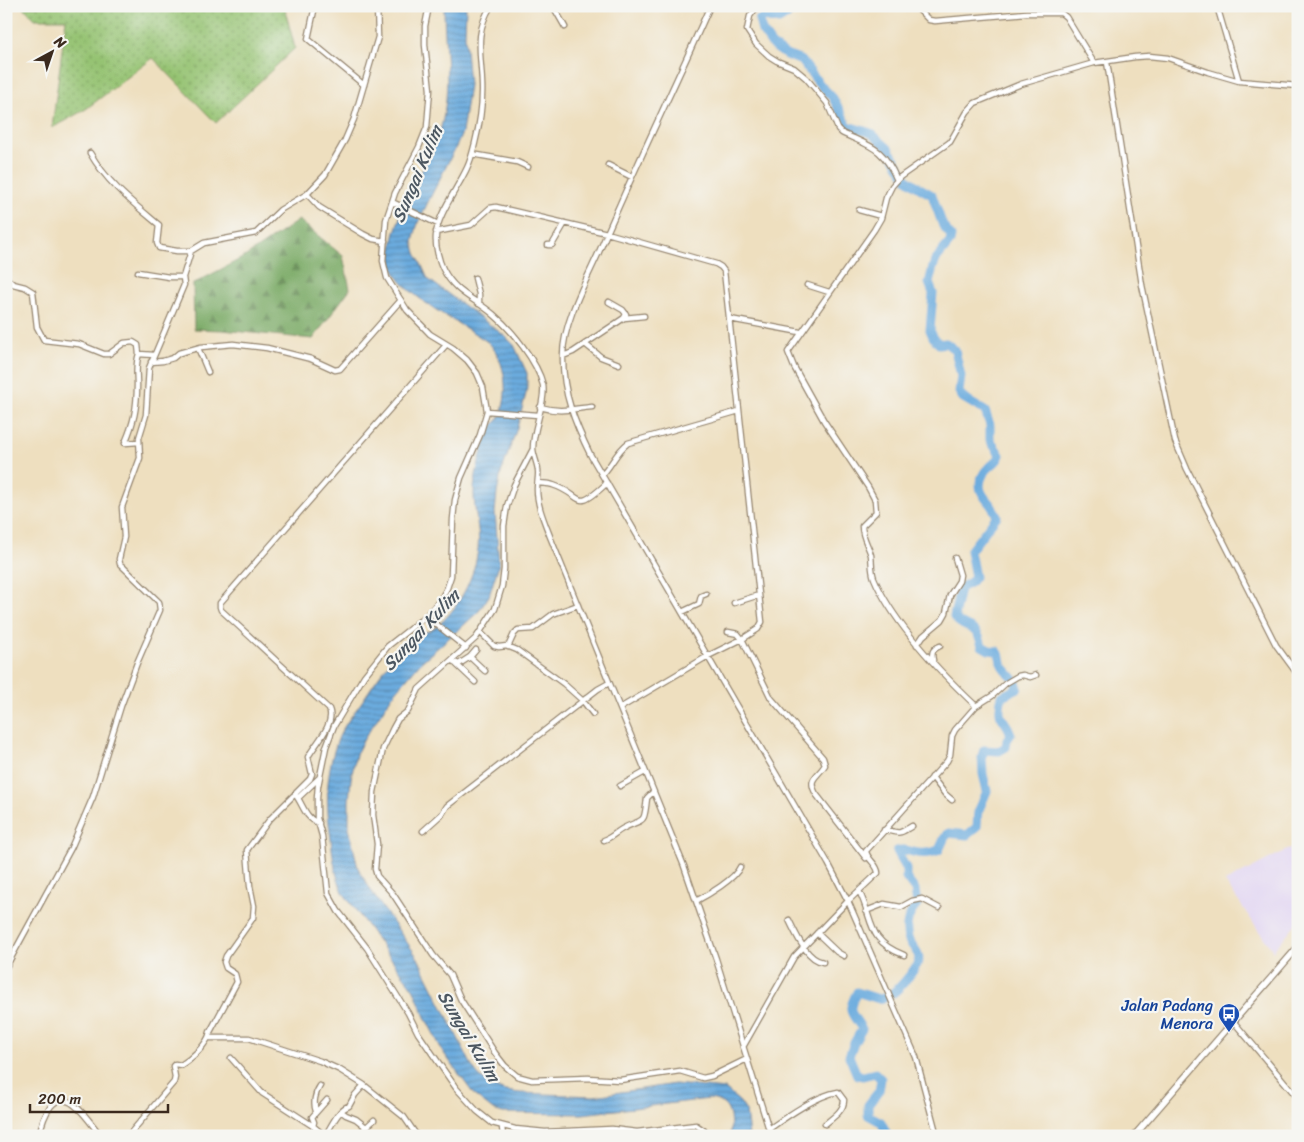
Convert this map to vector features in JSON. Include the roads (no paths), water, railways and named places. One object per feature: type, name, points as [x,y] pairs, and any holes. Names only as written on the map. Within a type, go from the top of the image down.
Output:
[{"type":"main road","points":[[1134,1136],[1298,947]]},
{"type":"street","points":[[315,6],[308,39],[364,85]]},
{"type":"street","points":[[90,154],[100,171],[159,225],[157,243],[159,248],[191,251],[204,242],[256,234],[280,210],[307,194],[325,175],[345,140],[354,118],[378,37],[377,6]]},
{"type":"street","points":[[429,6],[425,26],[430,90],[427,127],[419,148],[395,192],[386,220],[384,261],[388,278],[401,300],[418,322],[430,334],[467,360],[477,373],[483,387],[488,411],[480,435],[461,478],[455,500],[452,520],[450,576],[441,599],[426,616],[388,646],[364,676],[334,726],[326,747],[319,778],[317,798],[328,893],[332,902],[367,948],[408,1013],[418,1033],[456,1088],[484,1118],[502,1127],[527,1131],[612,1129],[635,1134],[696,1125],[712,1136]]},
{"type":"street","points":[[491,6],[482,23],[479,39],[482,84],[481,117],[468,166],[438,224],[436,236],[442,268],[452,283],[463,294],[494,315],[511,332],[529,356],[539,374],[543,386],[543,394],[532,449],[514,485],[507,506],[504,526],[504,569],[502,586],[495,608],[480,632],[454,662],[419,689],[408,711],[398,720],[393,728],[383,749],[374,792],[375,869],[377,876],[405,911],[433,956],[454,980],[461,1000],[500,1059],[517,1076],[532,1080],[588,1078],[620,1080],[680,1071],[703,1078],[712,1076],[747,1060]]},
{"type":"street","points":[[553,6],[565,26]]},
{"type":"street","points":[[710,6],[607,233],[570,321],[563,356],[564,384],[576,425],[606,483],[828,863],[848,901],[916,1057],[926,1088],[937,1136]]},
{"type":"street","points":[[780,6],[776,8],[760,7],[753,11],[747,26],[747,30],[752,38],[769,56],[778,62],[799,70],[827,103],[838,129],[842,133],[870,145],[882,154],[890,162],[898,178]]},
{"type":"street","points":[[915,6],[930,20],[935,21],[1026,13],[1061,13],[1066,17],[1094,63]]},
{"type":"street","points":[[1217,6],[1239,81]]},
{"type":"street","points":[[976,706],[917,645],[894,614],[874,576],[871,556],[862,533],[862,526],[876,512],[875,500],[824,421],[788,352],[800,332],[874,230],[881,216],[886,198],[898,178],[950,142],[967,112],[975,103],[1021,84],[1094,63],[1135,56],[1168,58],[1239,81],[1298,86]]},
{"type":"street","points":[[1107,62],[1142,285],[1175,441],[1187,469],[1272,637],[1298,675]]},
{"type":"street","points":[[472,154],[516,162],[528,167]]},
{"type":"street","points":[[608,165],[632,177]]},
{"type":"street","points":[[307,194],[319,207],[362,234],[373,239],[385,241]]},
{"type":"street","points":[[392,202],[438,224]]},
{"type":"street","points":[[436,232],[471,225],[490,208],[496,207],[607,233],[721,267],[724,271],[762,622],[761,626],[742,639],[708,656],[620,708]]},
{"type":"street","points":[[859,210],[881,216]]},
{"type":"street","points":[[548,245],[552,245],[555,242],[565,223]]},
{"type":"street","points":[[6,967],[74,839],[93,797],[137,663],[160,610],[159,602],[120,564],[119,558],[124,537],[122,507],[140,458],[138,443],[145,422],[151,362],[184,285],[183,277],[191,251]]},
{"type":"street","points":[[138,272],[169,277],[183,277]]},
{"type":"street","points":[[6,278],[13,284],[26,287],[33,292],[37,327],[44,340],[79,344],[104,354],[110,354],[124,343],[133,342],[138,345],[135,418],[125,443],[138,443]]},
{"type":"street","points":[[474,278],[479,294],[479,304]]},
{"type":"street","points":[[807,285],[829,292]]},
{"type":"street","points":[[151,362],[163,361],[173,358],[180,353],[198,348],[233,344],[267,348],[311,359],[335,370],[340,369],[401,300]]},
{"type":"street","points":[[610,302],[624,310],[626,314],[624,318]]},
{"type":"street","points":[[563,356],[573,352],[624,318],[644,316]]},
{"type":"street","points":[[730,319],[800,332]]},
{"type":"street","points":[[585,344],[601,357],[619,364]]},
{"type":"street","points":[[297,796],[312,774],[308,758],[324,735],[330,712],[222,610],[220,603],[446,345]]},
{"type":"street","points":[[198,348],[208,372]]},
{"type":"street","points":[[139,354],[154,355]]},
{"type":"street","points":[[540,408],[554,411],[592,407]]},
{"type":"street","points":[[488,411],[538,415]]},
{"type":"street","points":[[602,475],[608,470],[616,454],[628,444],[739,411]]},
{"type":"street","points":[[532,449],[538,469],[539,503],[551,539],[696,901],[771,1136]]},
{"type":"street","points":[[538,483],[556,485],[578,499],[586,500],[606,483]]},
{"type":"street","points":[[917,645],[923,636],[942,620],[946,613],[950,595],[959,581],[960,575],[955,558]]},
{"type":"street","points":[[682,612],[699,604],[701,596],[706,594]]},
{"type":"street","points":[[734,603],[759,595]]},
{"type":"street","points":[[508,647],[518,630],[533,629],[553,614],[578,604]]},
{"type":"street","points":[[426,616],[466,648]]},
{"type":"street","points":[[480,632],[494,646],[517,650],[564,684],[583,701],[593,714]]},
{"type":"street","points":[[728,632],[738,634],[742,639],[771,698],[825,762],[825,765],[811,783],[816,794],[878,873]]},
{"type":"street","points":[[933,661],[932,654],[934,649],[940,646]]},
{"type":"street","points":[[454,662],[459,664],[470,657],[476,650]]},
{"type":"street","points":[[470,657],[485,671]]},
{"type":"street","points":[[454,662],[475,682]]},
{"type":"street","points":[[878,873],[878,868],[867,856],[866,851],[950,755],[952,736],[955,730],[976,706],[992,696],[1006,682],[1018,676],[1030,677],[1036,674]]},
{"type":"street","points":[[423,831],[442,814],[447,806],[598,689],[609,683]]},
{"type":"street","points":[[620,786],[645,772]]},
{"type":"street","points":[[932,777],[952,800]]},
{"type":"street","points":[[128,1136],[174,1082],[174,1064],[180,1066],[187,1061],[209,1038],[210,1032],[237,982],[235,974],[226,968],[224,962],[255,912],[250,886],[247,850],[270,819],[319,778]]},
{"type":"street","points":[[604,840],[644,818],[647,798],[653,792]]},
{"type":"street","points":[[297,796],[307,815],[319,823]]},
{"type":"street","points":[[884,830],[896,834],[912,826]]},
{"type":"street","points":[[696,901],[708,895],[738,873],[740,867]]},
{"type":"street","points":[[743,1047],[780,978],[794,957],[878,873]]},
{"type":"street","points":[[859,890],[875,932],[890,950],[904,955]]},
{"type":"street","points":[[866,911],[880,904],[901,906],[912,900],[919,899],[925,900],[939,908]]},
{"type":"street","points":[[789,920],[803,946],[817,961],[823,962]]},
{"type":"street","points":[[817,933],[844,956]]},
{"type":"street","points":[[1233,1021],[1298,1098]]},
{"type":"street","points":[[209,1038],[240,1037],[258,1040],[320,1061],[340,1070],[404,1117],[417,1136]]},
{"type":"street","points":[[231,1058],[262,1093],[325,1136],[345,1107],[349,1106],[355,1095],[364,1086]]},
{"type":"street","points":[[316,1111],[314,1105],[320,1086]]},
{"type":"street","points":[[769,1129],[801,1108],[838,1092],[844,1100],[844,1104],[825,1124]]},
{"type":"street","points":[[39,1136],[47,1112],[55,1102],[62,1098],[74,1104],[101,1136]]},
{"type":"street","points":[[313,1126],[312,1117],[328,1100]]},
{"type":"street","points":[[342,1112],[366,1127]]},
{"type":"street","points":[[361,1132],[374,1120]]},
{"type":"street","points":[[502,1127],[503,1136]]},
{"type":"water","points":[[444,6],[466,6],[465,36],[469,85],[462,133],[417,226],[413,242],[428,279],[505,336],[514,345],[527,373],[527,390],[517,428],[501,473],[497,493],[495,512],[499,564],[489,596],[479,611],[420,663],[393,695],[356,754],[349,800],[349,828],[358,868],[373,894],[418,958],[473,1068],[488,1084],[505,1091],[520,1093],[594,1096],[675,1084],[725,1089],[740,1102],[746,1111],[749,1136],[730,1136],[731,1122],[726,1107],[716,1100],[709,1099],[582,1114],[503,1113],[493,1110],[475,1096],[443,1052],[414,990],[344,894],[336,874],[329,826],[328,790],[330,766],[339,736],[390,662],[416,636],[431,630],[443,621],[455,607],[467,587],[474,568],[479,539],[474,493],[476,474],[486,438],[492,426],[499,418],[504,399],[503,369],[495,350],[479,336],[415,294],[397,276],[392,260],[393,242],[398,222],[441,127],[447,82]]},
{"type":"waterway","points":[[791,6],[787,15],[779,20],[764,17],[759,20],[762,31],[772,45],[786,55],[802,61],[833,98],[848,126],[871,133],[888,148],[907,179],[932,195],[943,226],[951,236],[950,242],[937,258],[929,283],[933,293],[930,330],[939,344],[946,343],[955,350],[961,376],[959,392],[963,398],[985,411],[990,425],[990,440],[1000,455],[997,461],[984,473],[980,486],[981,491],[997,516],[970,551],[975,577],[971,582],[960,588],[954,617],[958,622],[977,633],[982,646],[989,650],[997,651],[1002,665],[1017,684],[1018,688],[1002,696],[1000,704],[1000,714],[1011,734],[1007,740],[1006,747],[999,751],[984,750],[982,756],[983,774],[987,791],[978,812],[977,827],[967,835],[949,833],[939,850],[934,852],[915,853],[905,850],[897,851],[906,868],[906,878],[915,890],[917,905],[909,917],[907,931],[909,941],[919,958],[913,971],[893,993]]},
{"type":"waterway","points":[[887,997],[879,999],[857,992],[851,1012],[862,1029],[849,1056],[857,1075],[863,1076],[875,1073],[881,1079],[879,1091],[868,1105],[868,1115],[881,1122],[888,1136]]},
{"type":"place","name":"Jalan Padang Menora","points":[[1229,1033]]},
{"type":"water label","name":"Sungai Kulim","points":[[417,174]]},
{"type":"water label","name":"Sungai Kulim","points":[[421,630]]},
{"type":"water label","name":"Sungai Kulim","points":[[469,1036]]}]
